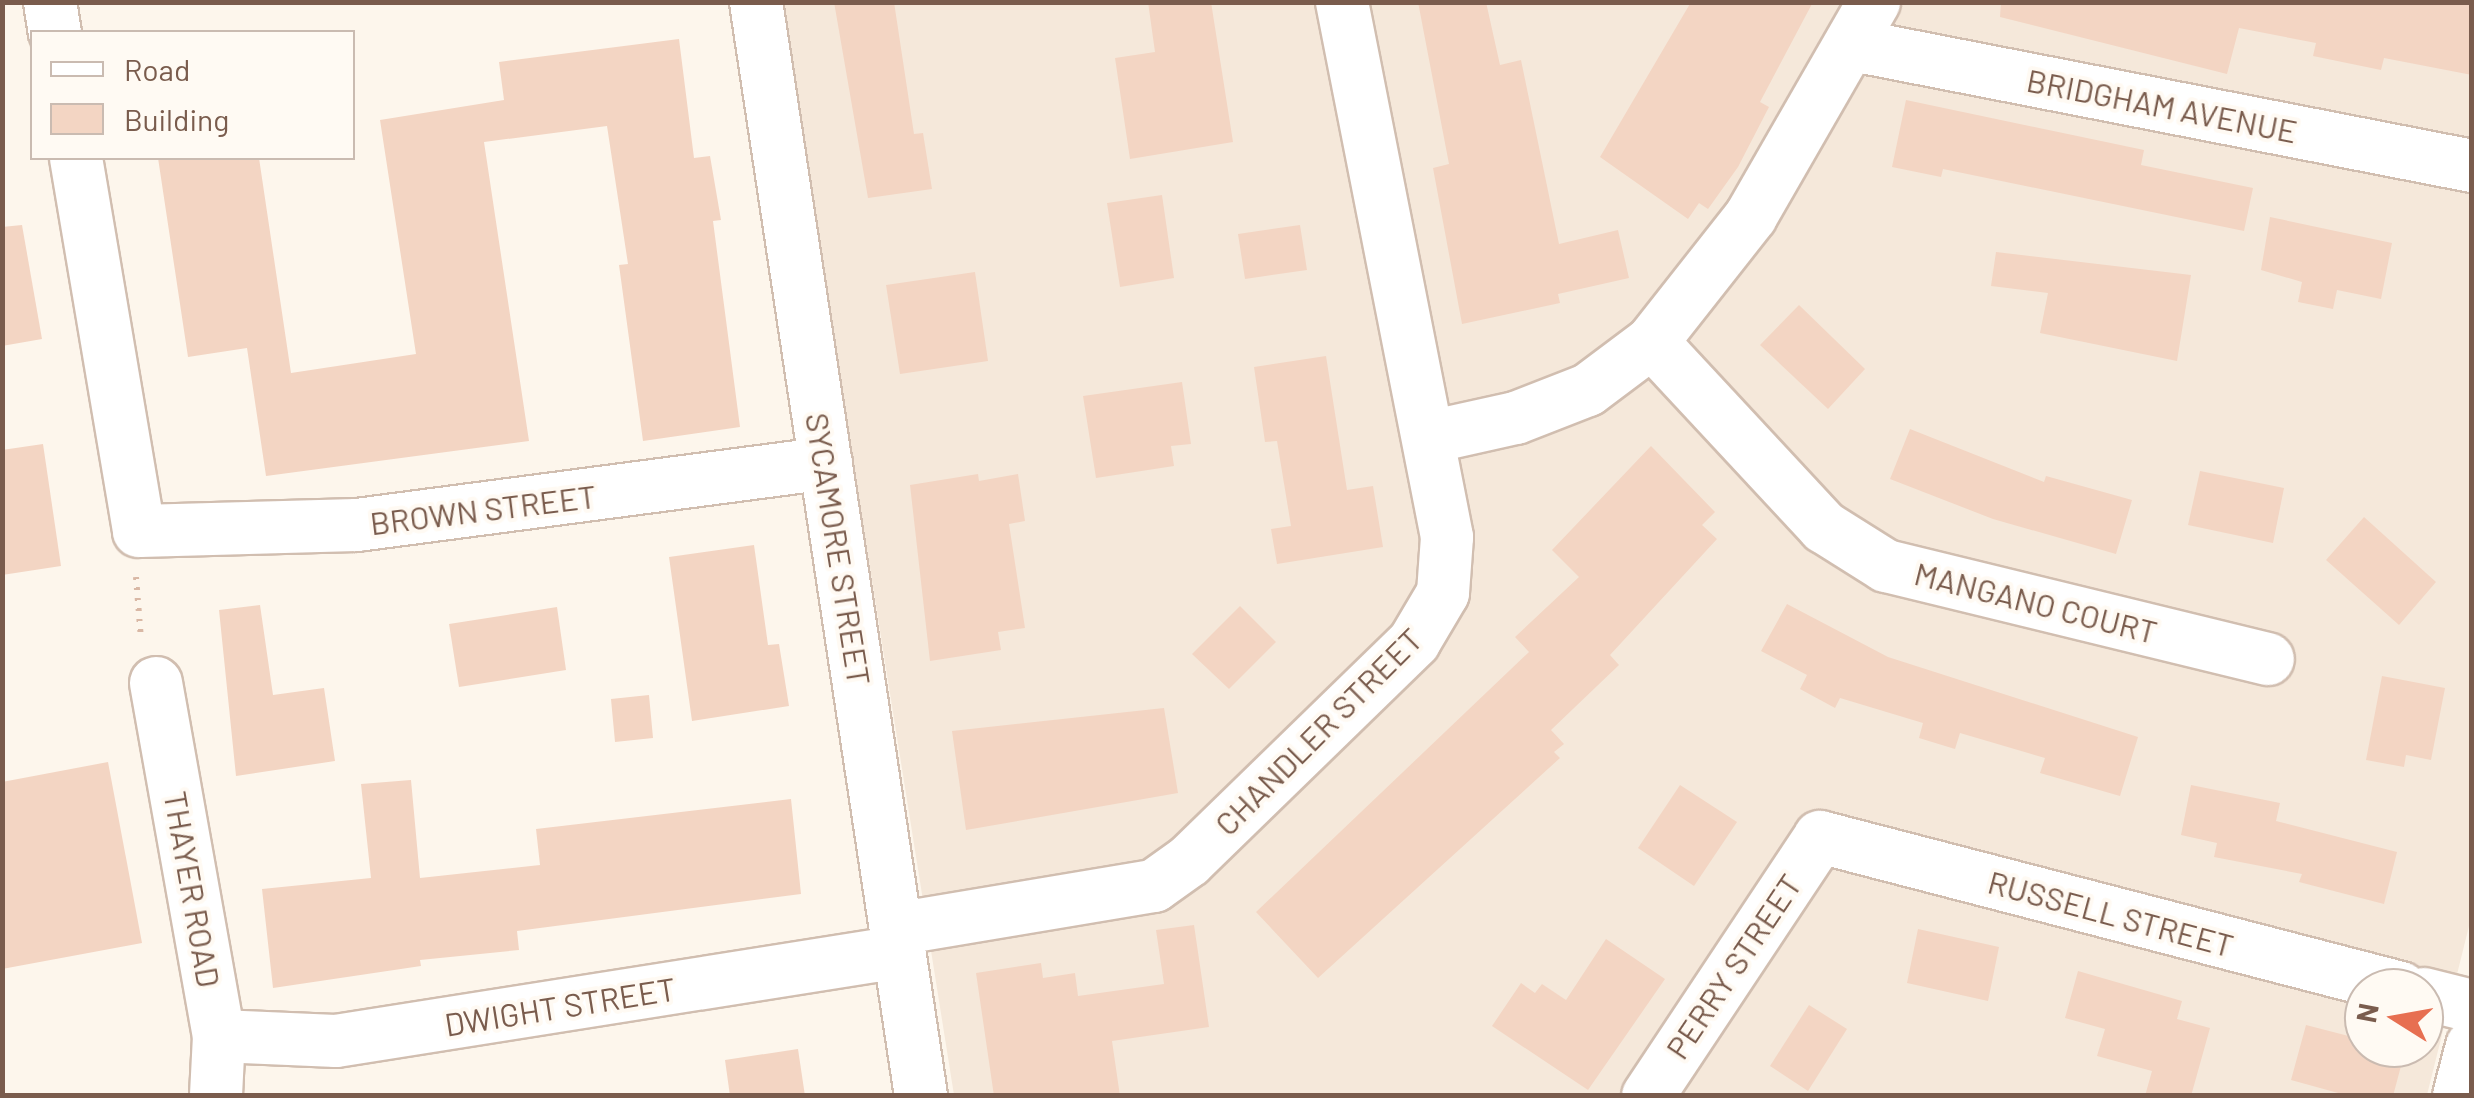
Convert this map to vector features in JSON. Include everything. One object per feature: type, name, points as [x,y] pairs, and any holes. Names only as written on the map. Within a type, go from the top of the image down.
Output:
[{"type":"street","points":[[50,2],[55,30]]},
{"type":"street","name":"SYCAMORE STREET","points":[[756,2],[921,1096]]},
{"type":"street","name":"CHANDLER STREET","points":[[898,940],[1154,886],[1189,860],[1414,642],[1443,593],[1447,536],[1342,2]]},
{"type":"street","points":[[1430,437],[1516,418],[1588,390],[1652,342],[1752,216],[1864,24]]},
{"type":"street","name":"BRIDGHAM AVENUE","points":[[1864,24],[2472,166]]},
{"type":"street","points":[[76,160],[139,530]]},
{"type":"street","name":"MANGANO COURT","points":[[1652,342],[1824,527],[1886,566],[2268,659]]},
{"type":"street","name":"BROWN STREET","points":[[139,530],[357,525],[826,462]]},
{"type":"street","name":"THAYER ROAD","points":[[156,683],[219,1036],[216,1096]]},
{"type":"street","name":"RUSSELL STREET","points":[[1820,837],[2344,973]]},
{"type":"street","name":"PERRY STREET","points":[[1648,1096],[1820,837]]},
{"type":"street","name":"DWIGHT STREET","points":[[219,1036],[336,1041],[898,940]]},
{"type":"street","points":[[2444,999],[2472,1006]]},
{"type":"street","points":[[2459,1096],[2472,1046]]},
{"type":"path","points":[[139,530],[136,610],[156,683]]},
{"type":"shaded area","points":[[780,3],[2471,3],[2472,914],[2444,1027],[2444,968],[2344,968],[2344,1068],[2434,1068],[2427,1095],[954,1095]]},
{"type":"building","points":[[834,2],[894,2],[914,134],[923,133],[932,189],[868,198]]},
{"type":"building","points":[[1148,2],[1211,2],[1233,142],[1130,159],[1115,58],[1155,52]]},
{"type":"building","points":[[1418,2],[1486,2],[1500,65],[1521,60],[1559,244],[1618,230],[1629,278],[1558,294],[1560,303],[1462,324],[1433,168],[1449,164]]},
{"type":"building","points":[[1691,2],[1813,2],[1760,102],[1769,107],[1738,167],[1708,209],[1699,203],[1688,219],[1600,157]]},
{"type":"building","points":[[2001,2],[2472,2],[2472,75],[2384,58],[2381,70],[2313,56],[2316,43],[2239,28],[2227,74],[2000,17]]},
{"type":"building","points":[[679,39],[694,158],[710,156],[721,220],[713,221],[740,427],[643,441],[619,265],[628,264],[607,126],[484,142],[529,441],[266,476],[247,348],[188,357],[158,160],[259,160],[291,373],[416,354],[380,120],[504,100],[499,62]]},
{"type":"building","points":[[1906,100],[2144,150],[2141,165],[2253,188],[2244,231],[1943,169],[1941,177],[1892,167]]},
{"type":"building","points":[[1162,195],[1174,278],[1120,287],[1107,203]]},
{"type":"building","points":[[2270,217],[2392,243],[2381,299],[2337,290],[2333,309],[2298,302],[2302,282],[2261,270]]},
{"type":"building","points":[[22,225],[42,339],[2,346],[2,227]]},
{"type":"building","points":[[1300,225],[1307,270],[1245,279],[1238,234]]},
{"type":"building","points":[[1996,252],[2191,275],[2177,361],[2040,333],[2048,293],[1991,286]]},
{"type":"building","points":[[975,272],[988,361],[900,374],[886,285]]},
{"type":"building","points":[[1799,305],[1865,369],[1828,409],[1760,345]]},
{"type":"building","points":[[1326,356],[1347,490],[1373,486],[1383,547],[1277,564],[1271,529],[1291,526],[1277,441],[1265,442],[1254,367]]},
{"type":"building","points":[[1182,382],[1191,444],[1171,446],[1174,466],[1096,478],[1083,396]]},
{"type":"building","points":[[1910,429],[2044,482],[2046,476],[2132,500],[2116,554],[1993,519],[1890,479]]},
{"type":"building","points":[[43,444],[61,566],[2,575],[2,450]]},
{"type":"building","points":[[1651,446],[1715,512],[1702,525],[1717,539],[1610,655],[1619,665],[1551,730],[1564,744],[1554,752],[1560,758],[1318,978],[1256,912],[1529,652],[1515,637],[1579,577],[1552,550]]},
{"type":"building","points":[[2200,471],[2284,488],[2273,543],[2188,525]]},
{"type":"building","points":[[978,474],[979,481],[1018,474],[1025,521],[1009,524],[1025,628],[998,632],[1001,650],[930,661],[910,485]]},
{"type":"building","points":[[2364,517],[2436,582],[2399,625],[2326,560]]},
{"type":"building","points":[[754,545],[768,645],[779,644],[789,706],[692,721],[669,557]]},
{"type":"building","points":[[1787,604],[1888,657],[2138,737],[2120,796],[2040,773],[2045,758],[1960,733],[1955,749],[1919,738],[1923,723],[1840,698],[1835,708],[1800,689],[1807,675],[1761,651]]},
{"type":"building","points":[[260,605],[273,695],[324,688],[335,761],[236,776],[219,610]]},
{"type":"building","points":[[1240,606],[1276,642],[1229,689],[1192,654]]},
{"type":"building","points":[[557,607],[566,670],[459,687],[449,624]]},
{"type":"building","points":[[2382,676],[2445,688],[2431,760],[2406,755],[2404,767],[2366,760]]},
{"type":"building","points":[[649,695],[653,738],[615,742],[611,699]]},
{"type":"building","points":[[1164,708],[1178,793],[966,830],[952,731]]},
{"type":"building","points":[[108,762],[142,943],[2,969],[2,782]]},
{"type":"building","points":[[411,780],[420,878],[540,865],[536,829],[791,799],[801,894],[517,931],[519,950],[420,960],[421,966],[273,988],[262,889],[371,878],[361,784]]},
{"type":"building","points":[[1680,785],[1737,822],[1694,886],[1638,848]]},
{"type":"building","points":[[2191,785],[2280,803],[2276,821],[2397,852],[2384,904],[2299,882],[2302,874],[2214,857],[2217,843],[2181,835]]},
{"type":"building","points":[[1194,925],[1209,1027],[1112,1041],[1120,1096],[994,1096],[976,973],[1041,963],[1043,978],[1075,973],[1078,996],[1164,984],[1156,930]]},
{"type":"building","points":[[1918,929],[1999,947],[1988,1001],[1907,983]]},
{"type":"building","points":[[1606,939],[1665,979],[1588,1090],[1492,1026],[1521,983],[1535,993],[1542,984],[1566,1000]]},
{"type":"building","points":[[2078,971],[2182,1001],[2177,1019],[2210,1028],[2191,1096],[2145,1096],[2152,1071],[2097,1056],[2105,1029],[2065,1018]]},
{"type":"building","points":[[1809,1005],[1847,1029],[1808,1091],[1770,1066]]},
{"type":"building","points":[[2306,1025],[2344,1035],[2344,1068],[2400,1068],[2393,1096],[2349,1096],[2291,1080]]},
{"type":"building","points":[[798,1049],[805,1096],[730,1096],[725,1060]]}]
